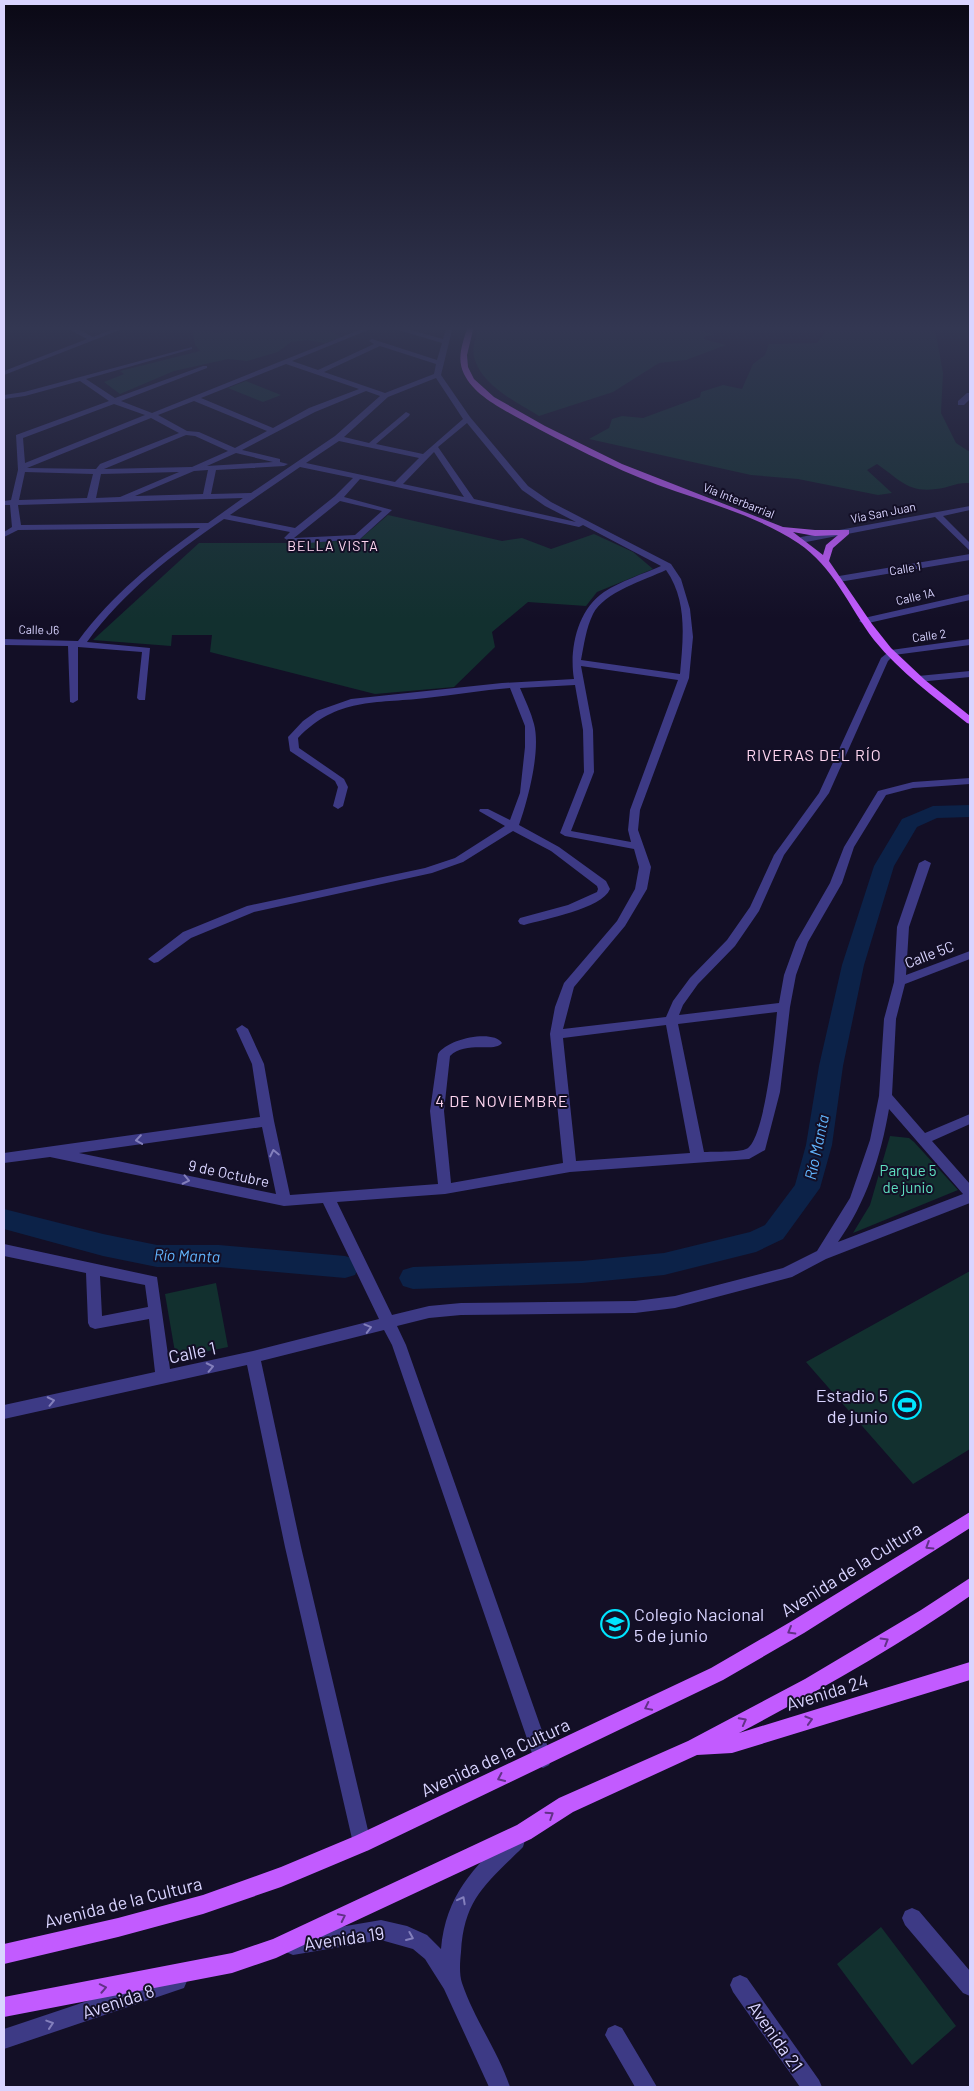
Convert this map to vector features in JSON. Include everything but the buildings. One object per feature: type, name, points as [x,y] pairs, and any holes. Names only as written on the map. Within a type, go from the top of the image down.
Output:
[{"type":"main road","name":"Vía Interbarrial","points":[[536,424],[615,465],[801,540],[825,561],[839,579],[864,620],[890,653],[918,679],[970,721]]},
{"type":"main road","points":[[770,526],[815,533],[846,532]]},
{"type":"main road","points":[[825,561],[829,547],[846,532]]},
{"type":"main road","name":"Avenida de la Cultura","points":[[4,1954],[159,1917],[230,1896],[306,1868],[362,1843],[543,1759],[717,1674],[798,1627],[970,1519]]},
{"type":"main road","points":[[4,2007],[232,1963],[276,1948],[524,1832],[566,1805],[694,1747],[811,1685],[927,1616],[970,1586]]},
{"type":"main road","name":"Avenida 24","points":[[694,1747],[732,1744],[970,1671]]},
{"type":"street","points":[[16,528],[14,503],[22,468],[19,437],[22,434],[53,424]]},
{"type":"street","points":[[22,468],[130,424]]},
{"type":"street","points":[[167,424],[185,433],[196,434],[235,451],[273,459],[284,464]]},
{"type":"street","points":[[256,424],[272,430]]},
{"type":"street","points":[[122,500],[195,470],[285,424]]},
{"type":"street","points":[[73,700],[77,643],[141,578],[209,525],[338,438],[354,424]]},
{"type":"street","points":[[372,445],[395,424]]},
{"type":"street","points":[[397,485],[434,447],[461,424]]},
{"type":"street","points":[[472,424],[525,488],[548,504],[668,566],[677,579],[686,609],[688,637],[684,678],[635,810],[633,830],[645,866],[640,889],[621,923],[568,986],[561,1007],[556,1034],[570,1167]]},
{"type":"street","points":[[91,500],[98,472],[103,466],[185,433]]},
{"type":"street","points":[[338,438],[424,457]]},
{"type":"street","points":[[434,447],[470,500]]},
{"type":"street","points":[[22,468],[98,472],[195,470],[299,464],[470,500],[594,529]]},
{"type":"street","points":[[207,496],[212,468]]},
{"type":"street","points":[[338,498],[388,510],[354,538],[294,541],[288,538],[338,498],[358,477]]},
{"type":"street","points":[[4,503],[253,495]]},
{"type":"street","name":"Vía San Juan","points":[[801,540],[970,508]]},
{"type":"street","points":[[936,514],[970,548]]},
{"type":"street","points":[[224,516],[295,531]]},
{"type":"street","points":[[4,535],[16,528],[209,525]]},
{"type":"street","name":"Calle 1","points":[[839,579],[970,557]]},
{"type":"street","points":[[555,849],[565,833],[588,772],[588,730],[578,682],[576,662],[583,630],[590,611],[598,601],[618,588],[668,566]]},
{"type":"street","name":"Calle 1A","points":[[864,620],[970,596]]},
{"type":"street","name":"Calle J6","points":[[4,642],[77,643],[147,650],[142,698]]},
{"type":"street","name":"Calle 2","points":[[890,653],[970,642]]},
{"type":"street","points":[[698,1157],[672,1019],[677,1004],[694,981],[731,943],[750,915],[779,855],[824,793],[878,678],[880,668],[890,653]]},
{"type":"street","points":[[576,662],[684,678]]},
{"type":"street","points":[[918,679],[970,674]]},
{"type":"street","points":[[338,806],[343,787],[339,779],[294,749],[293,737],[316,715],[366,698],[420,696],[514,685],[578,682]]},
{"type":"street","points":[[154,958],[187,936],[251,908],[428,872],[459,860],[512,826],[525,793],[530,747],[530,726],[514,685]]},
{"type":"street","points":[[284,1201],[445,1189],[570,1167],[749,1154],[760,1146],[774,1092],[784,1007],[790,975],[802,942],[836,883],[853,840],[882,793],[913,785],[970,781]]},
{"type":"street","points":[[484,811],[555,849],[602,884],[604,889],[602,894],[572,908],[524,921]]},
{"type":"street","points":[[565,833],[637,846]]},
{"type":"street","points":[[821,1255],[852,1211],[875,1152],[885,1096],[890,1019],[900,982],[903,926],[925,863]]},
{"type":"street","name":"Calle 5C","points":[[900,982],[970,956]]},
{"type":"street","points":[[556,1034],[784,1007]]},
{"type":"street","points":[[242,1029],[258,1064],[267,1121]]},
{"type":"street","points":[[445,1189],[437,1111],[444,1054],[455,1044],[464,1042],[496,1043]]},
{"type":"street","points":[[885,1096],[970,1195]]},
{"type":"street","points":[[923,1139],[970,1118]]},
{"type":"street","name":"9 de Octubre","points":[[4,1158],[267,1121],[284,1201],[52,1152]]},
{"type":"street","name":"Calle 1","points":[[4,1412],[253,1358],[429,1312],[461,1309],[656,1306],[787,1273],[821,1255],[970,1195]]},
{"type":"street","points":[[328,1199],[399,1345],[543,1759]]},
{"type":"street","points":[[4,1250],[152,1281],[163,1377]]},
{"type":"street","points":[[93,1270],[95,1323],[156,1312]]},
{"type":"street","points":[[253,1358],[295,1557],[362,1843]]},
{"type":"street","name":"Avenida 19","points":[[450,1982],[450,1949],[453,1924],[459,1906],[469,1888],[524,1832]]},
{"type":"street","points":[[912,1918],[970,1986]]},
{"type":"street","name":"Avenida 19","points":[[276,1948],[381,1930],[394,1932],[420,1942],[432,1952],[450,1982],[500,2087]]},
{"type":"street","name":"Avenida 8","points":[[4,2039],[232,1963]]},
{"type":"street","name":"Avenida 21","points":[[740,1985],[812,2087]]},
{"type":"street","points":[[615,2035],[647,2087]]},
{"type":"green space","points":[[610,424],[946,424],[956,443],[970,452],[970,483],[960,483],[945,488],[918,489],[904,484],[877,464],[867,470],[892,493],[878,495],[798,479],[751,475],[589,439],[609,428]]},
{"type":"green space","points":[[388,515],[502,541],[522,538],[551,549],[594,534],[633,552],[653,569],[597,592],[586,606],[528,602],[492,632],[495,647],[454,687],[375,694],[210,652],[212,635],[172,635],[171,646],[93,640],[199,543],[292,543],[359,540]]},
{"type":"green space","name":"Parque 5 de junio","points":[[890,1136],[909,1138],[958,1190],[853,1233],[870,1205]]},
{"type":"green space","name":"Estadio 5 de junio","points":[[970,1271],[970,1449],[913,1484],[806,1362]]},
{"type":"green space","points":[[216,1283],[228,1347],[176,1358],[165,1294]]},
{"type":"green space","points":[[881,1927],[956,2026],[912,2065],[837,1964]]},
{"type":"waterway","name":"Río Manta","points":[[413,1278],[582,1272],[664,1264],[756,1241],[774,1232],[807,1188],[819,1145],[831,1066],[853,965],[884,866],[909,823],[933,812],[970,811]]},
{"type":"waterway","name":"Río Manta","points":[[4,1219],[103,1245],[157,1256],[219,1256],[345,1267]]},
{"type":"place","name":"Estadio 5 de junio","points":[[907,1405]]},
{"type":"place","name":"Colegio Nacional 5 de junio","points":[[615,1624]]},
{"type":"district","name":"BELLA VISTA","points":[[333,545]]},
{"type":"district","name":"RIVERAS DEL RÍO","points":[[814,754]]},
{"type":"district","name":"4 DE NOVIEMBRE","points":[[502,1100]]}]
